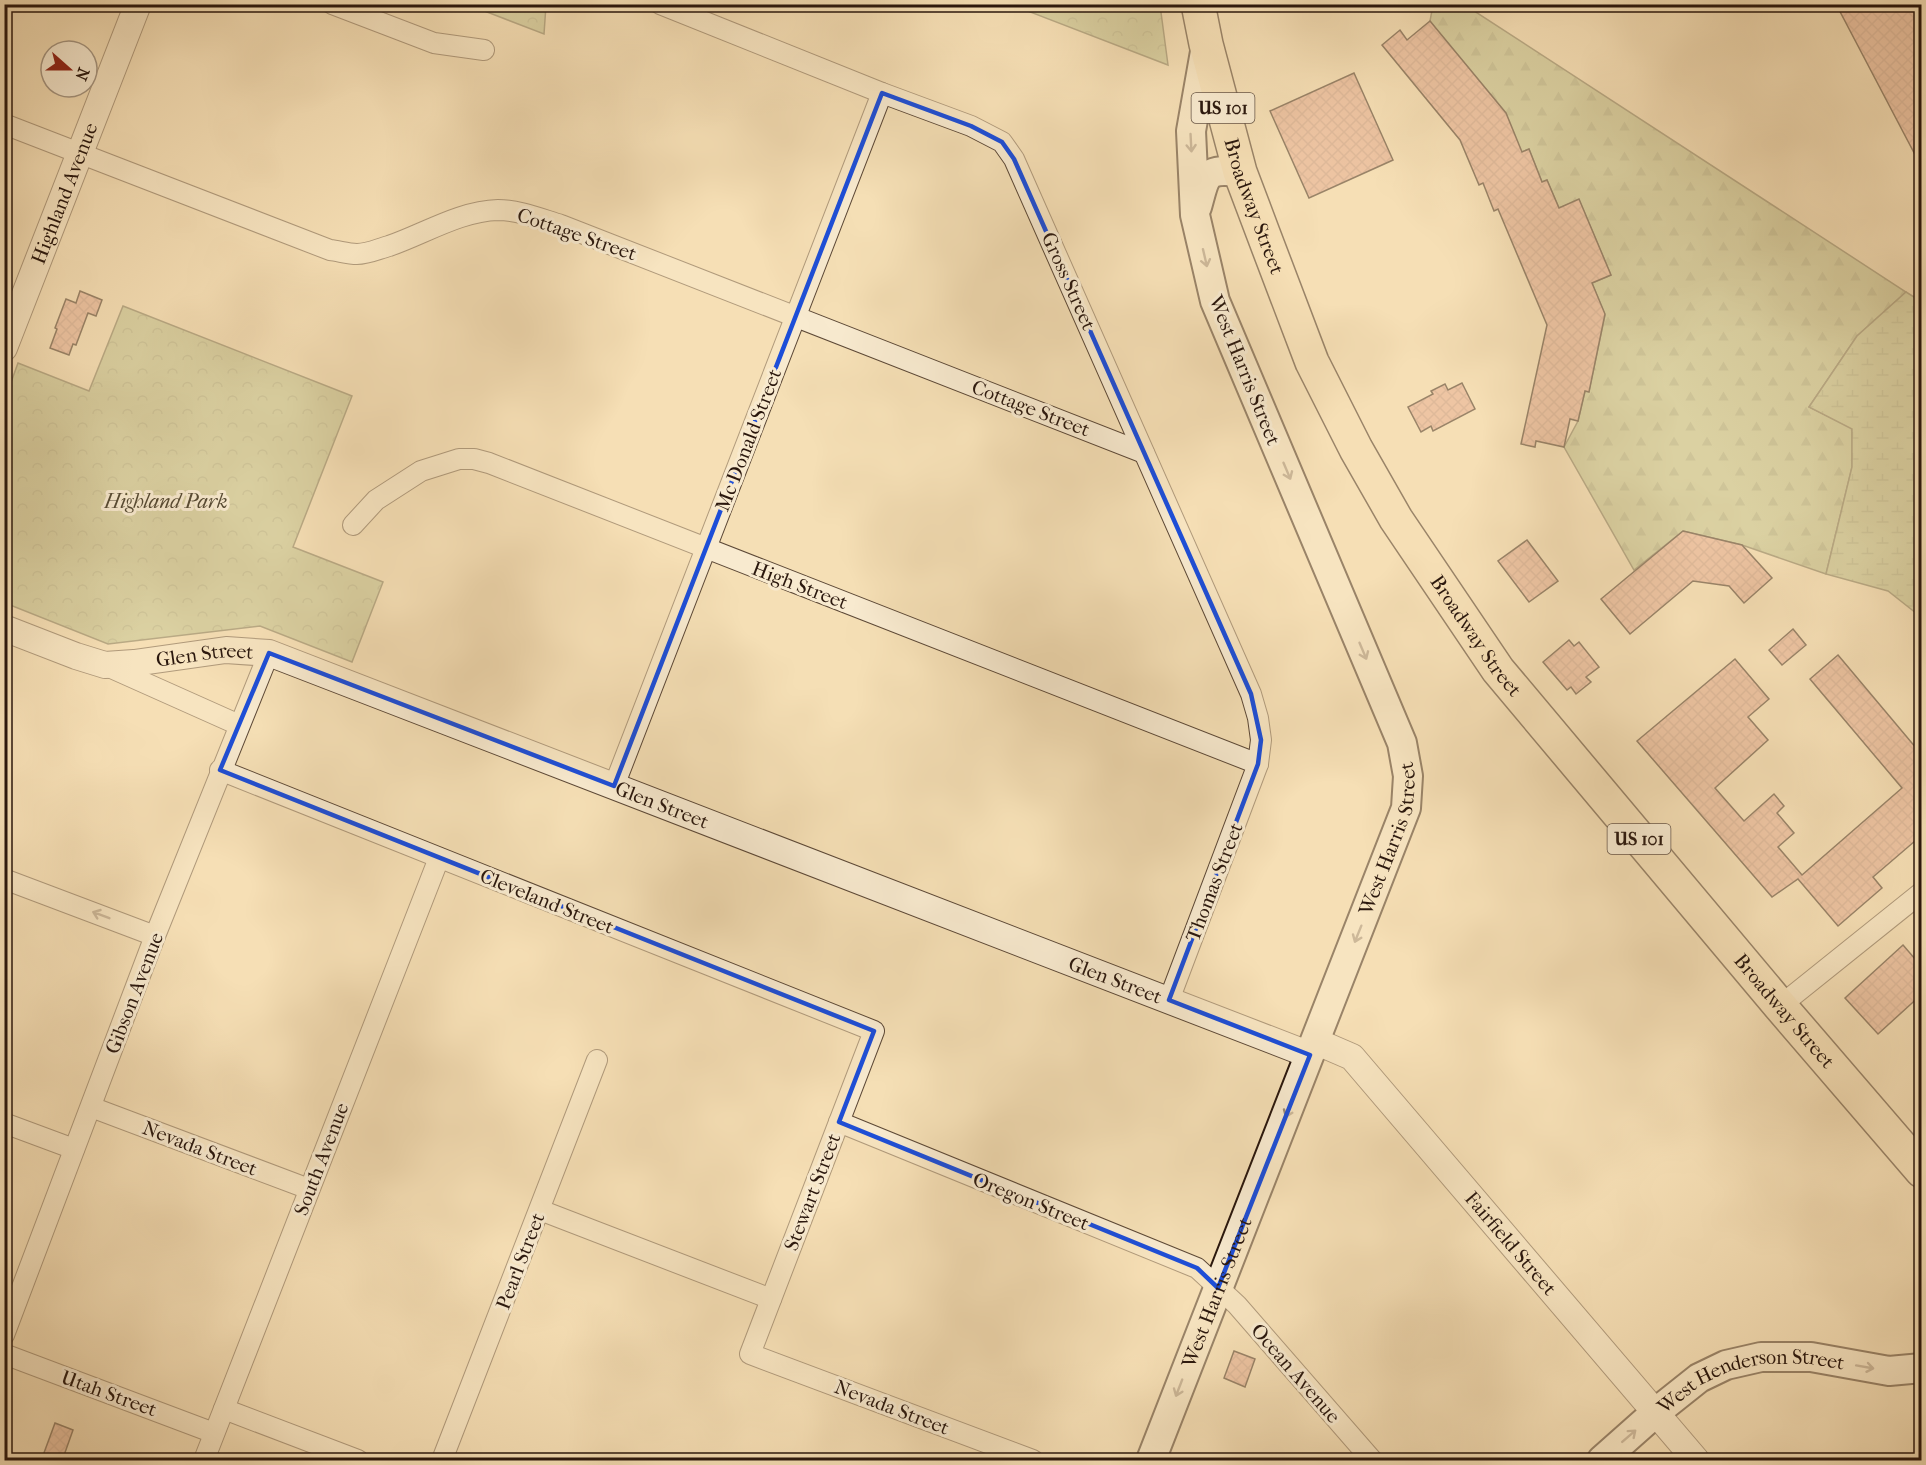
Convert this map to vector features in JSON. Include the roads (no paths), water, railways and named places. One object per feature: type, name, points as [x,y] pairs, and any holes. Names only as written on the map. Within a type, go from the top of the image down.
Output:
[{"type":"highway","name":"Broadway Street","points":[[1198,4],[1206,44],[1240,172],[1312,362],[1356,449],[1396,519],[1498,670],[1780,1006],[1922,1171]]},
{"type":"main road","name":"West Harris Street","points":[[1151,1461],[1406,808],[1408,776],[1401,743],[1215,301],[1195,215],[1191,131],[1206,44]]},
{"type":"main road","name":"West Harris Street","points":[[1195,215],[1208,175],[1218,170],[1240,172]]},
{"type":"main road","name":"West Henderson Street","points":[[1602,1461],[1655,1413],[1699,1378],[1726,1365],[1761,1357],[1811,1357],[1889,1371],[1922,1368]]},
{"type":"street","name":"Highland Avenue","points":[[4,348],[138,4]]},
{"type":"street","points":[[332,4],[434,44],[484,50]]},
{"type":"street","name":"Gross Street","points":[[660,4],[970,126],[1002,142],[1014,159],[1251,694],[1261,740],[1258,765]]},
{"type":"street","name":"Mc Donald Street","points":[[614,786],[882,93]]},
{"type":"street","name":"Cottage Street","points":[[4,124],[330,250],[348,253],[370,252],[476,213],[496,210],[513,211],[561,225],[1144,453]]},
{"type":"street","name":"High Street","points":[[353,525],[376,500],[422,471],[459,459],[474,459],[1258,765]]},
{"type":"street","name":"Glen Street","points":[[4,628],[105,665],[226,650],[269,653],[1169,1000],[1313,1048]]},
{"type":"street","name":"Gibson Avenue","points":[[4,1335],[155,936],[269,653]]},
{"type":"street","points":[[105,665],[239,725]]},
{"type":"street","name":"Thomas Street","points":[[1169,1000],[1258,765]]},
{"type":"street","name":"Cleveland Street","points":[[220,770],[874,1031]]},
{"type":"street","name":"South Avenue","points":[[204,1461],[439,858]]},
{"type":"street","points":[[4,879],[155,936]]},
{"type":"street","points":[[1780,1006],[1922,892]]},
{"type":"street","name":"Stewart Street","points":[[750,1354],[874,1031]]},
{"type":"street","name":"Fairfield Street","points":[[1313,1048],[1352,1057],[1696,1461]]},
{"type":"street","name":"Pearl Street","points":[[442,1461],[597,1060]]},
{"type":"street","name":"Nevada Street","points":[[91,1107],[309,1189]]},
{"type":"street","name":"Oregon Street","points":[[839,1122],[1197,1268],[1218,1288]]},
{"type":"street","points":[[4,1123],[74,1149]]},
{"type":"street","points":[[540,1210],[771,1299]]},
{"type":"street","name":"Ocean Avenue","points":[[1218,1288],[1237,1305],[1372,1461]]},
{"type":"street","name":"Utah Street","points":[[4,1354],[214,1432]]},
{"type":"street","name":"Nevada Street","points":[[750,1354],[1033,1461]]},
{"type":"street","points":[[224,1409],[331,1456],[358,1461]]},
{"type":"park label","name":"Highland Park","points":[[166,501]]}]
